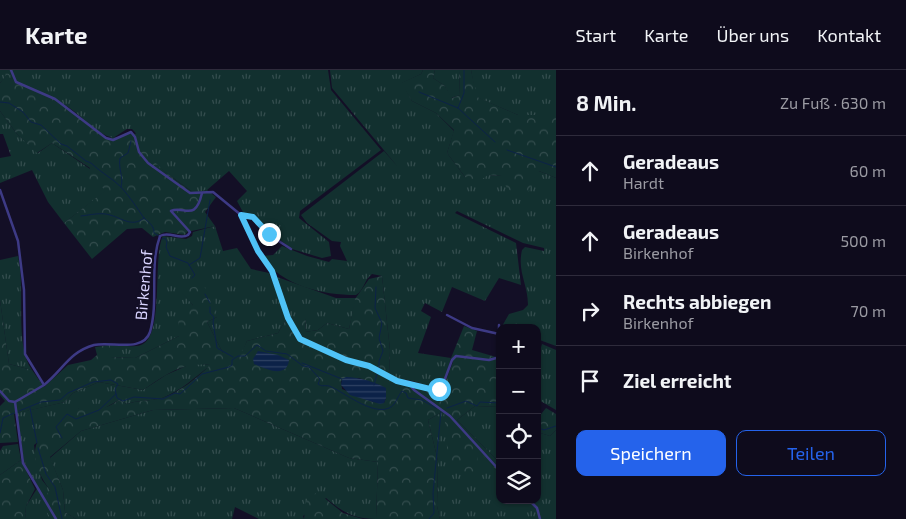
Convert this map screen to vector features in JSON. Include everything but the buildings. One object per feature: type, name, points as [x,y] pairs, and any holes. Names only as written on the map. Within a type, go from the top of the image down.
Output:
[{"type":"street","points":[[11,70],[16,82],[55,99],[106,138],[113,140],[131,132],[136,137],[139,152],[148,163],[190,193],[213,192],[241,215],[258,251],[272,271],[288,318],[300,339],[346,360],[369,366],[389,378],[409,384],[439,389],[445,382],[452,360],[456,356],[489,360],[496,358]]},
{"type":"street","points":[[0,190],[18,242],[24,290],[25,354],[44,385],[15,402],[9,401],[0,391]]},
{"type":"street","name":"Birkenhof","points":[[44,385],[72,355],[80,350],[104,344],[138,344],[145,340],[149,334],[154,311],[156,247],[160,236],[165,234],[182,237],[188,235],[190,232],[171,211],[175,209],[186,212],[193,210],[200,202],[202,193]]},
{"type":"street","points":[[241,215],[253,217],[274,238],[291,250]]},
{"type":"street","points":[[447,315],[472,328],[496,333]]},
{"type":"street","points":[[409,384],[414,390],[450,416],[496,467]]},
{"type":"street","points":[[15,402],[23,463],[56,519]]},
{"type":"street","points":[[533,504],[537,508],[540,519]]},
{"type":"green space","points":[[0,70],[328,70],[331,90],[381,150],[300,211],[299,218],[329,242],[331,256],[322,258],[292,249],[268,231],[254,216],[244,214],[237,201],[247,191],[229,171],[207,190],[194,193],[150,159],[132,129],[127,129],[113,138],[107,136],[95,129],[68,107],[21,84],[8,74],[0,83]]},
{"type":"green space","points":[[330,70],[423,70],[421,74],[402,83],[412,101],[436,113],[454,131],[447,153],[465,177],[502,176],[539,171],[556,178],[556,346],[541,340],[541,324],[503,324],[509,314],[523,310],[528,305],[521,265],[522,250],[525,247],[544,251],[544,248],[523,243],[457,211],[455,213],[516,243],[521,285],[499,278],[485,301],[452,287],[442,312],[425,303],[421,311],[431,317],[418,353],[451,358],[444,381],[438,386],[389,376],[390,350],[382,276],[372,274],[356,295],[343,295],[317,291],[291,282],[270,266],[262,256],[273,255],[282,246],[329,262],[332,259],[347,261],[340,246],[341,242],[332,241],[307,223],[301,215],[384,151],[398,167],[332,88]]},
{"type":"green space","points":[[423,70],[435,70],[433,78],[445,86],[452,98],[460,95],[459,70],[471,70],[477,97],[518,115],[556,115],[556,178],[539,171],[525,198],[507,189],[502,176],[488,175],[479,181],[465,177],[447,153],[454,130],[436,113],[412,101],[401,83],[421,74]]},
{"type":"green space","points":[[435,70],[459,70],[460,95],[451,98],[445,86],[433,78]]},
{"type":"green space","points":[[471,70],[556,70],[556,115],[518,115],[476,97]]},
{"type":"green space","points":[[8,73],[16,82],[55,99],[106,138],[120,137],[126,133],[137,134],[147,153],[168,174],[194,193],[207,190],[216,197],[205,212],[215,226],[187,232],[185,235],[165,232],[153,237],[142,228],[127,229],[92,259],[64,223],[106,190],[85,177],[90,168],[52,143],[37,153],[17,134],[0,111],[0,83]]},
{"type":"green space","points":[[0,111],[17,134],[38,153],[52,143],[90,169],[107,190],[64,223],[48,202],[32,170],[0,183],[0,158],[11,156],[3,134],[0,134]]},
{"type":"green space","points":[[215,226],[223,251],[237,248],[251,269],[269,273],[287,318],[278,333],[247,341],[242,353],[223,353],[207,322],[217,317],[180,290],[193,305],[179,336],[135,358],[109,357],[110,345],[141,345],[148,339],[153,328],[156,313],[158,261],[163,236],[186,239],[192,236],[193,232]]},
{"type":"green space","points":[[18,256],[23,346],[32,370],[9,364],[0,300],[0,260]]},
{"type":"green space","points":[[382,276],[390,350],[389,380],[433,391],[443,388],[453,362],[451,358],[464,326],[477,331],[472,350],[496,357],[496,407],[475,406],[457,420],[496,459],[496,470],[477,449],[478,477],[449,471],[444,411],[428,420],[438,461],[437,506],[440,519],[376,519],[378,462],[349,458],[234,408],[153,410],[81,431],[50,457],[63,490],[65,512],[76,519],[51,519],[41,502],[50,490],[38,470],[35,460],[37,443],[49,427],[79,408],[102,408],[119,400],[127,404],[162,398],[188,384],[210,365],[182,368],[143,390],[99,382],[73,393],[65,402],[14,414],[18,442],[0,443],[0,406],[5,401],[0,395],[0,300],[9,364],[32,370],[44,387],[68,365],[91,360],[97,355],[95,347],[110,345],[110,357],[135,358],[179,336],[178,314],[193,305],[179,290],[203,285],[215,302],[217,317],[207,322],[223,353],[241,353],[247,341],[278,333],[287,318],[306,318],[305,332],[318,330],[327,323],[349,329],[355,299],[369,279]],"holes":[[[359,378],[382,386],[386,398],[384,403],[373,402],[342,389],[341,381]]]},
{"type":"green space","points":[[277,277],[336,298],[356,298],[349,329],[327,323],[318,330],[305,332],[306,318],[290,318],[276,279]]},
{"type":"green space","points":[[542,344],[556,350],[556,410],[541,401]]},
{"type":"green space","points":[[193,363],[211,365],[182,388],[162,398],[127,404],[119,400],[103,409],[79,408],[34,445],[36,461],[42,480],[50,490],[51,519],[25,519],[26,506],[38,487],[24,462],[17,413],[65,402],[73,393],[99,382],[143,390],[166,375]]},
{"type":"green space","points":[[475,406],[496,407],[496,459],[457,420]]},
{"type":"green space","points":[[234,408],[349,458],[378,462],[376,519],[361,518],[349,514],[326,498],[303,516],[304,519],[259,519],[235,507],[232,519],[76,519],[65,512],[63,490],[50,458],[81,431],[153,410]]},
{"type":"green space","points":[[546,408],[556,414],[556,430],[550,436],[541,433],[541,414]]},
{"type":"green space","points":[[444,411],[496,470],[496,504],[534,504],[537,508],[534,504],[541,504],[541,433],[550,436],[556,430],[556,519],[440,519],[437,506],[438,461],[428,420]]},
{"type":"green space","points":[[18,444],[21,460],[0,475],[0,451],[3,446]]},
{"type":"green space","points":[[21,460],[35,489],[26,506],[25,519],[0,519],[0,475]]},
{"type":"green space","points":[[317,492],[343,513],[363,519],[304,519],[306,501]]},
{"type":"water","points":[[258,351],[278,355],[289,360],[287,366],[280,371],[275,371],[254,364],[253,359]]},
{"type":"water","points":[[346,377],[367,380],[386,388],[384,403],[380,404],[350,395],[341,385],[342,379]]},
{"type":"waterway","points":[[458,108],[464,93],[464,70]]},
{"type":"waterway","points":[[419,92],[458,108],[495,142]]},
{"type":"waterway","points":[[0,102],[9,103],[23,112],[31,122],[41,125],[61,144],[67,146],[91,163],[121,187],[152,226],[154,233],[159,236]]},
{"type":"waterway","points":[[121,187],[120,158],[128,153],[131,141]]},
{"type":"waterway","points":[[507,150],[556,167]]},
{"type":"waterway","points":[[189,265],[200,258],[210,200]]},
{"type":"waterway","points":[[81,216],[107,214],[131,222],[140,221],[144,218]]},
{"type":"waterway","points":[[162,239],[165,238],[167,242],[166,247],[170,256],[188,263],[195,275],[192,278]]},
{"type":"waterway","points":[[376,287],[375,308],[382,323],[379,338],[383,351],[379,361],[379,369]]},
{"type":"waterway","points":[[205,294],[210,303]]},
{"type":"waterway","points":[[210,307],[210,313],[214,317],[217,348],[233,357]]},
{"type":"waterway","points":[[19,411],[41,402],[60,400],[68,393],[93,382],[111,380],[118,384],[115,389],[117,398],[123,401],[134,397],[163,399],[175,393],[180,394],[202,374],[229,367],[232,365],[232,360],[238,356],[245,356],[257,345],[266,351],[287,354],[303,366],[309,367],[320,379],[319,385],[334,388],[366,406],[382,410],[389,408],[395,403],[402,391],[406,393],[408,398],[422,400],[436,408]]},
{"type":"waterway","points":[[302,363],[342,379]]},
{"type":"waterway","points":[[374,385],[377,374]]},
{"type":"waterway","points":[[62,438],[56,427],[67,414],[76,419],[99,410],[116,394]]},
{"type":"waterway","points":[[447,408],[466,401],[477,406],[480,402],[496,403]]},
{"type":"waterway","points":[[30,408],[37,443]]},
{"type":"waterway","points":[[429,519],[434,513],[433,493],[441,412]]},
{"type":"waterway","points":[[0,433],[3,418],[14,413]]},
{"type":"waterway","points":[[541,429],[544,430],[556,426]]},
{"type":"waterway","points":[[38,448],[46,474],[55,487],[62,519]]},
{"type":"route","points":[[269,234],[253,217],[241,215],[258,251],[272,271],[288,318],[300,339],[310,346],[356,364],[369,366],[397,381],[430,389],[439,389]]}]
